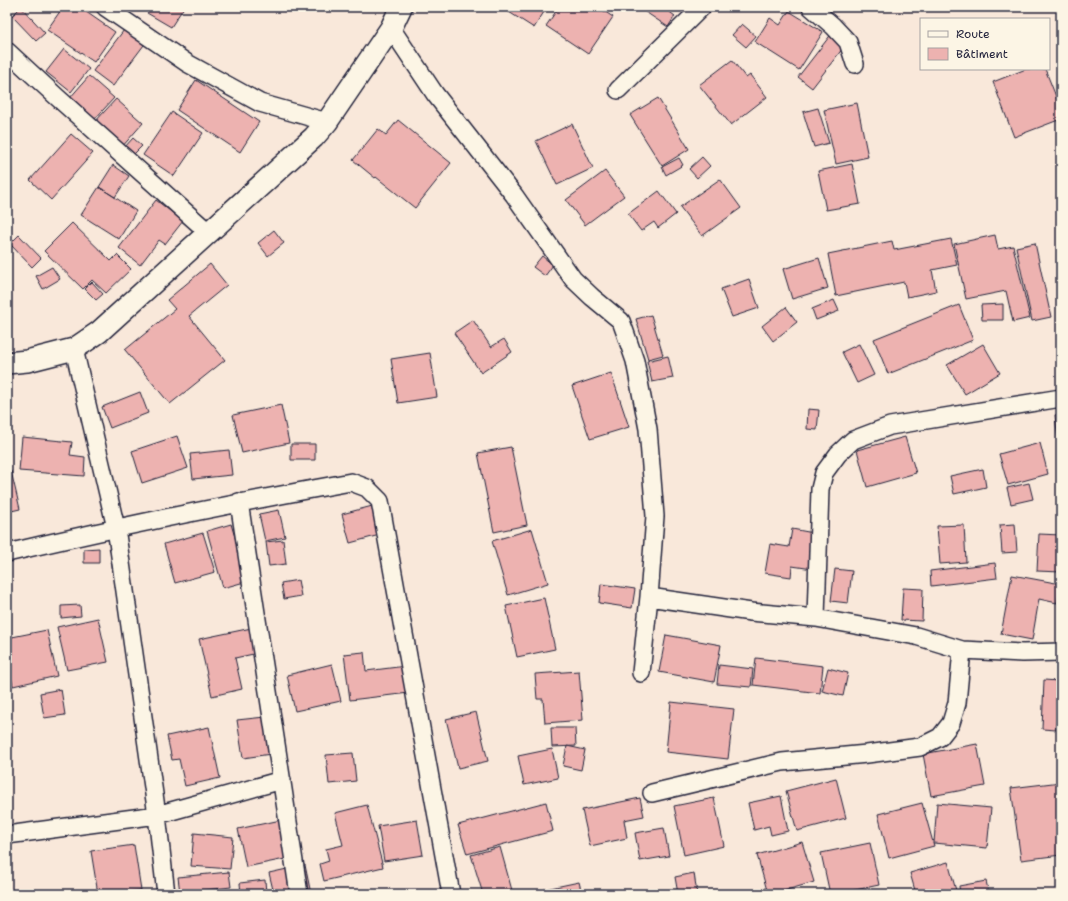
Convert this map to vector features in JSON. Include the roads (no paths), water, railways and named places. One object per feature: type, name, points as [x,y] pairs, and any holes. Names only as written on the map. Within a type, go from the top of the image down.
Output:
[{"type":"street","points":[[105,7],[187,63],[260,103],[327,122]]},
{"type":"street","points":[[7,363],[27,361],[74,349],[99,332],[314,137],[327,122],[390,28],[401,7]]},
{"type":"street","points":[[618,90],[702,7]]},
{"type":"street","points":[[811,7],[833,26],[848,42],[855,64]]},
{"type":"street","points":[[390,28],[435,94],[514,195],[573,279],[620,321],[635,361],[648,429],[655,516],[649,597],[641,673]]},
{"type":"street","points":[[7,51],[208,232]]},
{"type":"street","points":[[74,349],[116,528],[157,815],[166,894]]},
{"type":"street","points":[[816,618],[820,489],[824,473],[838,454],[853,440],[890,426],[1061,398]]},
{"type":"street","points":[[7,553],[239,502],[351,482],[367,488],[380,501],[451,894]]},
{"type":"street","points":[[239,502],[299,894]]},
{"type":"street","points":[[649,597],[751,612],[816,618],[916,636],[962,650],[1023,653],[1061,652]]},
{"type":"street","points":[[652,793],[782,762],[867,754],[920,747],[940,737],[951,723],[957,703],[962,650]]},
{"type":"street","points":[[7,835],[157,815],[282,780]]}]
